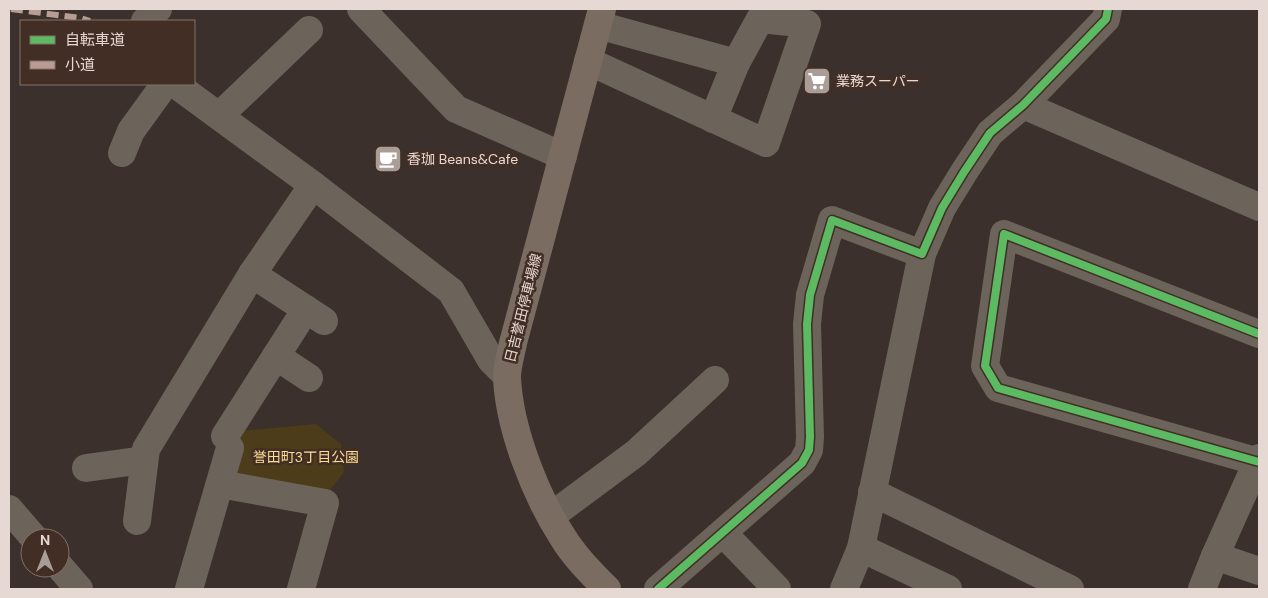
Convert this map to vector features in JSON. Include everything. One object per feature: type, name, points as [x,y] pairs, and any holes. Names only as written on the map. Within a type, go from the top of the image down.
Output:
[{"type":"main road","name":"日吉誉田停車場線","points":[[600,17],[513,343],[507,376],[510,405],[520,446],[551,516],[562,538],[584,566],[607,589]]},
{"type":"street","points":[[147,20],[158,9]]},
{"type":"street","points":[[361,9],[456,109],[563,156]]},
{"type":"street","points":[[844,589],[861,548],[922,254],[942,208],[990,133],[1023,105],[1106,19],[1108,9]]},
{"type":"street","points":[[600,17],[736,63]]},
{"type":"street","points":[[588,61],[713,119],[766,143],[807,24],[760,19],[736,63],[713,119]]},
{"type":"street","points":[[220,115],[309,30]]},
{"type":"street","points":[[122,153],[131,131],[164,85]]},
{"type":"street","points":[[176,85],[220,115],[451,291],[491,360],[507,376]]},
{"type":"street","points":[[1023,105],[1259,206]]},
{"type":"street","points":[[137,521],[146,449],[252,274],[313,185]]},
{"type":"street","points":[[658,589],[802,463],[809,450],[807,324],[810,295],[832,220],[922,254]]},
{"type":"street","points":[[1202,589],[1215,556],[1259,461],[998,388],[984,366],[1004,234],[1259,334]]},
{"type":"street","points":[[189,589],[220,484],[228,442],[276,356],[315,315],[252,274]]},
{"type":"street","points":[[276,356],[309,378]]},
{"type":"street","points":[[551,516],[636,453],[715,380]]},
{"type":"street","points":[[86,468],[144,460]]},
{"type":"street","points":[[220,484],[325,502],[301,589]]},
{"type":"street","points":[[872,492],[1070,589]]},
{"type":"street","points":[[9,509],[25,528]]},
{"type":"street","points":[[723,533],[777,589]]},
{"type":"street","points":[[861,548],[948,589]]},
{"type":"street","points":[[1215,556],[1259,571]]},
{"type":"street","points":[[70,578],[79,589]]},
{"type":"green space","name":"誉田町3丁目公園","points":[[316,424],[341,444],[344,472],[327,494],[233,478],[240,431]]},
{"type":"marked path","points":[[11,9],[87,20]]},
{"type":"cycle path","points":[[658,589],[802,463],[809,450],[807,324],[810,295],[832,220],[922,254],[942,208],[990,133],[1023,105],[1106,19],[1108,9]]},
{"type":"cycle path","points":[[1259,334],[1004,234],[985,366],[998,388],[1259,462]]},
{"type":"place","name":"業務スーパー","points":[[817,81]]},
{"type":"place","name":"香珈 Beans&Cafe","points":[[388,159]]}]
